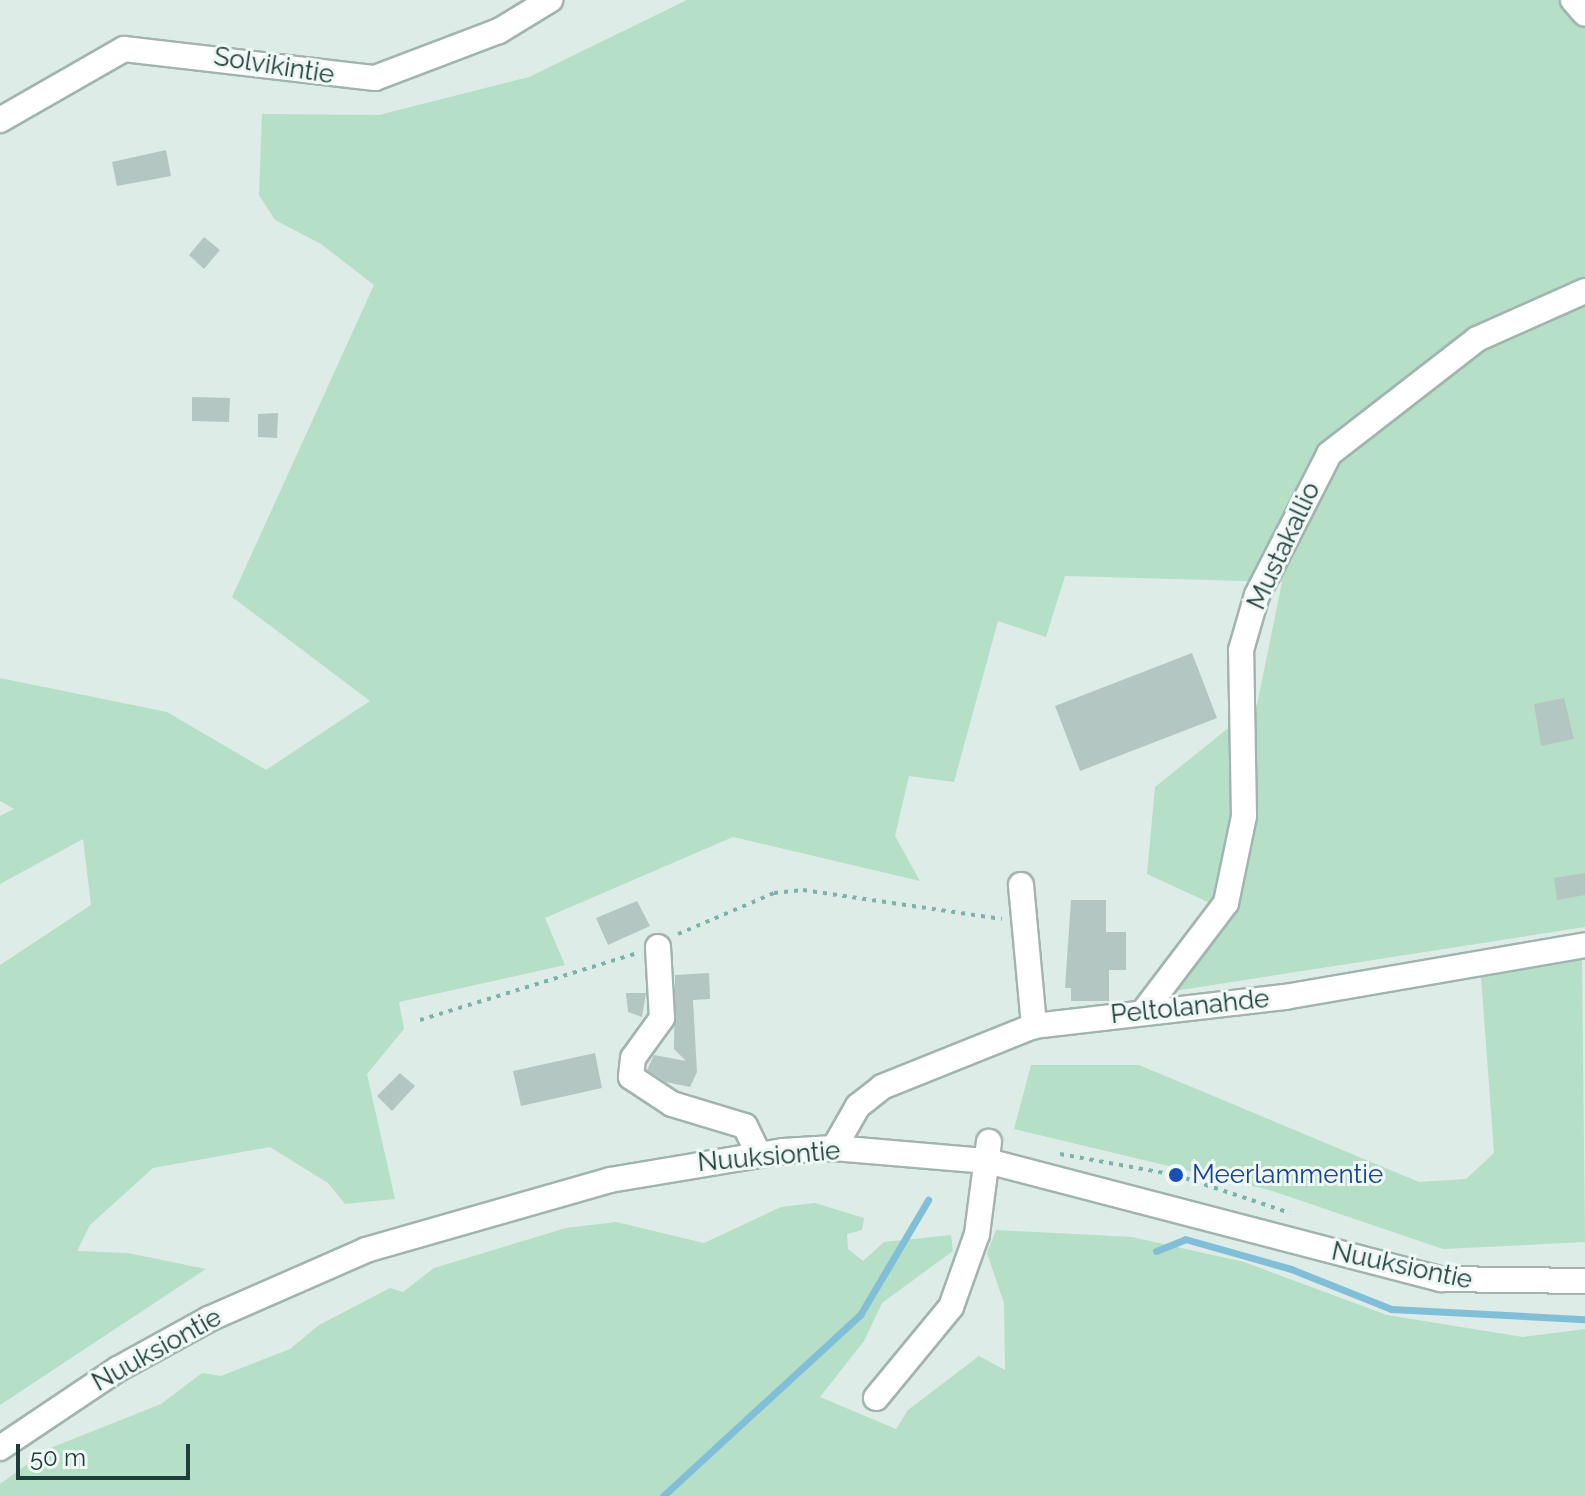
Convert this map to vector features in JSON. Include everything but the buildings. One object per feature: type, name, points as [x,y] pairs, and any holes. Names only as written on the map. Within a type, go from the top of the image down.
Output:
[{"type":"street","name":"Solvikintie","points":[[0,120],[124,49],[375,78],[499,31],[550,0]]},
{"type":"street","points":[[1573,0],[1585,14]]},
{"type":"street","name":"Mustakallio","points":[[1144,1011],[1226,903],[1244,816],[1241,650],[1257,595],[1329,454],[1477,339],[1585,291]]},
{"type":"street","points":[[1021,885],[1028,923],[1034,1026]]},
{"type":"street","name":"Peltolanahde","points":[[834,1148],[858,1106],[882,1087],[1034,1026],[1285,997],[1585,945]]},
{"type":"street","points":[[658,947],[662,1018],[633,1058],[631,1077],[672,1104],[745,1126],[758,1153]]},
{"type":"street","name":"Nuuksiontie","points":[[0,1448],[118,1369],[209,1319],[366,1250],[543,1196],[758,1153],[834,1148],[988,1151],[1441,1279],[1585,1281]]},
{"type":"street","points":[[876,1398],[951,1307],[977,1234],[988,1151]]},
{"type":"path","points":[[420,1020],[658,947],[774,893],[803,890],[1028,923]]},
{"type":"path","points":[[1047,1152],[1176,1175],[1293,1215]]},
{"type":"green space","points":[[687,0],[1585,0],[1585,927],[1142,996],[1210,903],[1147,874],[1155,787],[1257,705],[1282,582],[1065,576],[1046,637],[998,621],[954,782],[909,776],[895,836],[920,881],[733,837],[545,918],[565,965],[399,1002],[404,1029],[367,1074],[395,1199],[345,1204],[328,1183],[270,1147],[153,1168],[90,1225],[77,1251],[128,1253],[206,1269],[0,1405],[0,965],[91,905],[83,839],[0,884],[0,816],[14,809],[0,801],[0,678],[167,712],[266,770],[370,701],[232,597],[374,285],[321,244],[275,220],[259,195],[262,114],[379,115],[529,77]]},
{"type":"green space","points":[[1582,954],[1585,1242],[1443,1249],[1269,1190],[1014,1129],[1031,1065],[1139,1065],[1419,1182],[1466,1179],[1494,1153],[1481,976]]},
{"type":"green space","points":[[815,1203],[864,1218],[862,1230],[847,1234],[848,1249],[863,1261],[884,1242],[951,1235],[953,1251],[882,1303],[864,1341],[820,1397],[896,1429],[908,1410],[979,1356],[1005,1370],[1004,1303],[987,1253],[996,1230],[1132,1237],[1244,1262],[1387,1315],[1523,1337],[1585,1329],[1585,1496],[0,1496],[0,1484],[48,1449],[161,1404],[202,1373],[221,1376],[290,1349],[319,1325],[390,1288],[403,1292],[434,1268],[566,1228],[616,1222],[704,1243],[781,1207]]},
{"type":"waterway","points":[[663,1496],[860,1315],[928,1200]]},
{"type":"waterway","points":[[1156,1251],[1185,1239],[1291,1269],[1391,1309],[1585,1319]]},
{"type":"place","name":"Meerlammentie","points":[[1176,1175]]}]
